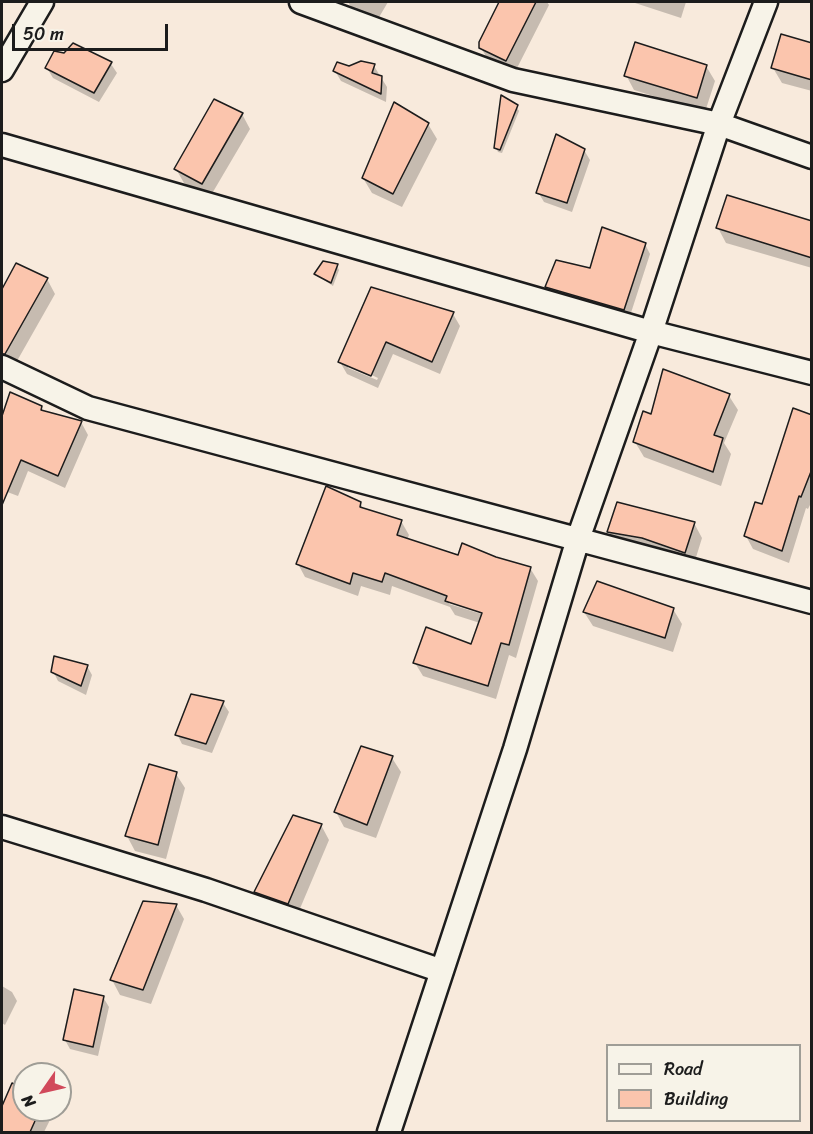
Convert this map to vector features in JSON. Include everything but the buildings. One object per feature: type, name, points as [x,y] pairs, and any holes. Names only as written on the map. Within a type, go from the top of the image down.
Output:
[{"type":"street","points":[[2,70],[42,2]]},
{"type":"street","points":[[301,2],[513,80],[719,124],[812,157]]},
{"type":"street","points":[[389,1132],[515,748],[578,539],[651,332],[719,124],[766,2]]},
{"type":"street","points":[[2,145],[651,332],[812,373]]},
{"type":"street","points":[[2,367],[88,408],[812,603]]},
{"type":"street","points":[[2,827],[206,890],[442,971]]}]
